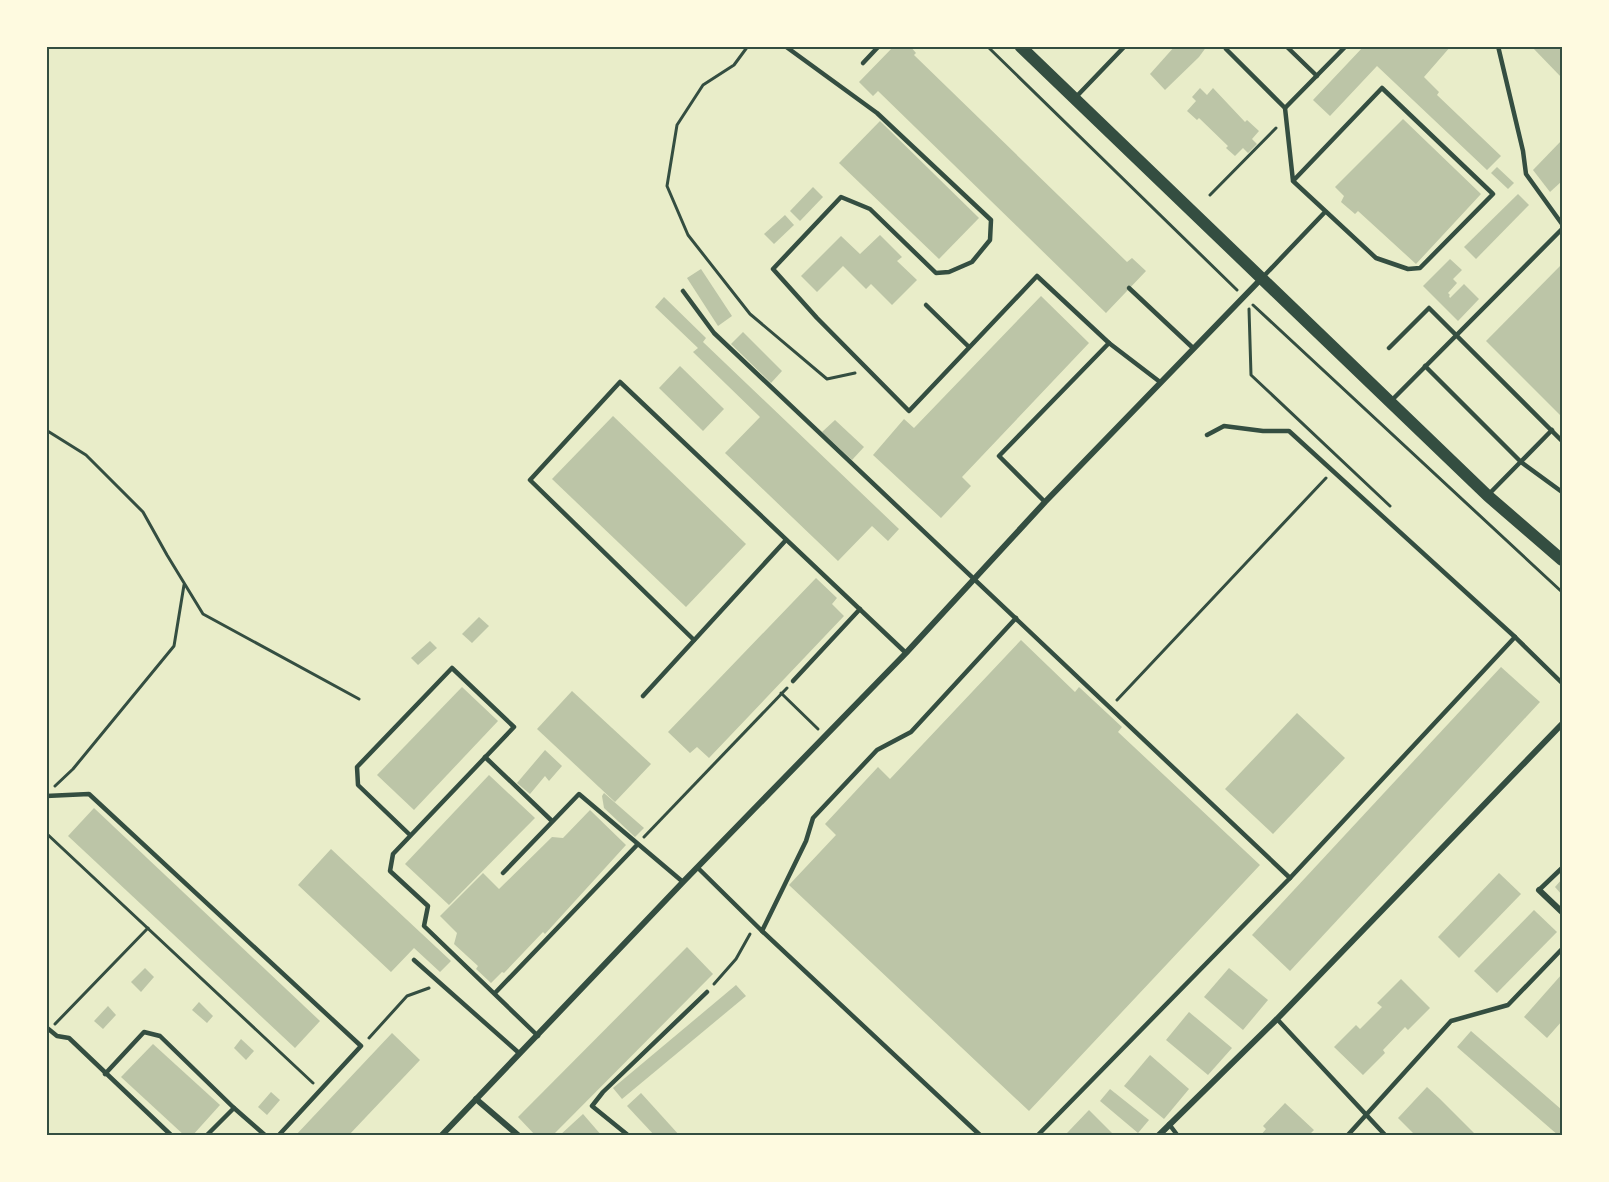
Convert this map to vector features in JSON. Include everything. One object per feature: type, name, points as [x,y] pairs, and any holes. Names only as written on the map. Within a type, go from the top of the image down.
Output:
[{"type":"main road","points":[[1020,46],[1488,496],[1563,560]]},
{"type":"street","points":[[441,1136],[683,882],[906,653],[1045,502],[1261,279]]},
{"type":"street","points":[[1158,1136],[1277,1019],[1563,724]]},
{"type":"street","points":[[1539,890],[1563,912]]},
{"type":"street","points":[[476,1099],[519,1136]]},
{"type":"lane","points":[[785,46],[877,113],[991,220],[990,240],[972,262],[950,272],[936,273],[870,209],[841,197],[773,269],[817,318],[909,411],[1037,276],[1109,343],[1160,382]]},
{"type":"lane","points":[[863,63],[879,46]]},
{"type":"lane","points":[[1074,99],[1125,46]]},
{"type":"lane","points":[[1285,108],[1346,46]]},
{"type":"lane","points":[[1390,402],[1563,226],[1526,174],[1523,151],[1498,46]]},
{"type":"lane","points":[[1286,47],[1317,76]]},
{"type":"lane","points":[[1226,49],[1285,108],[1293,181],[1376,258],[1408,269],[1420,268],[1492,194],[1382,88],[1293,181]]},
{"type":"lane","points":[[1261,279],[1325,212]]},
{"type":"lane","points":[[1129,288],[1193,348]]},
{"type":"lane","points":[[683,291],[714,333],[1290,878]]},
{"type":"lane","points":[[926,305],[969,347]]},
{"type":"lane","points":[[1389,348],[1429,308],[1563,441]]},
{"type":"lane","points":[[1045,502],[999,456],[1109,343]]},
{"type":"lane","points":[[1425,366],[1521,462],[1563,492]]},
{"type":"lane","points":[[694,640],[530,480],[620,382],[906,653]]},
{"type":"lane","points":[[1207,435],[1224,426],[1263,431],[1289,431],[1563,683]]},
{"type":"lane","points":[[1488,496],[1552,430]]},
{"type":"lane","points":[[643,696],[786,540]]},
{"type":"lane","points":[[793,681],[860,609]]},
{"type":"lane","points":[[762,931],[806,841],[813,818],[877,750],[911,732],[1016,618]]},
{"type":"lane","points":[[1037,1136],[1290,878],[1515,637]]},
{"type":"lane","points":[[411,836],[358,785],[357,767],[452,668],[514,727],[411,836],[393,854],[390,871],[428,906],[424,926],[538,1036]]},
{"type":"lane","points":[[485,758],[552,822]]},
{"type":"lane","points":[[46,796],[89,794],[362,1046],[278,1136]]},
{"type":"lane","points":[[503,873],[579,794],[683,882]]},
{"type":"lane","points":[[495,993],[637,845]]},
{"type":"lane","points":[[698,868],[981,1136]]},
{"type":"lane","points":[[1539,890],[1563,868]]},
{"type":"lane","points":[[1347,1136],[1451,1021],[1508,1005],[1563,949]]},
{"type":"lane","points":[[414,960],[519,1053]]},
{"type":"lane","points":[[629,1136],[592,1106],[603,1092],[707,992]]},
{"type":"lane","points":[[1277,1019],[1386,1136]]},
{"type":"lane","points":[[48,1030],[57,1036],[69,1038],[171,1136]]},
{"type":"lane","points":[[105,1074],[144,1032],[160,1036],[266,1136]]},
{"type":"lane","points":[[206,1136],[234,1108]]},
{"type":"lane","points":[[1169,1125],[1178,1136]]},
{"type":"lane","points":[[618,1136],[623,1130]]},
{"type":"path","points":[[748,46],[734,65],[703,85],[677,125],[667,186],[688,235],[750,314],[827,379],[869,370]]},
{"type":"path","points":[[987,46],[1244,296]]},
{"type":"path","points":[[1210,195],[1286,118]]},
{"type":"path","points":[[1393,509],[1251,375],[1249,301],[1563,592]]},
{"type":"path","points":[[46,430],[86,456],[143,512],[203,614],[359,699]]},
{"type":"path","points":[[1110,707],[1342,461]]},
{"type":"path","points":[[55,786],[73,770],[174,646],[184,584]]},
{"type":"path","points":[[637,845],[793,681]]},
{"type":"path","points":[[781,693],[826,736]]},
{"type":"path","points":[[46,833],[321,1090]]},
{"type":"path","points":[[707,992],[736,959],[755,924]]},
{"type":"path","points":[[48,1030],[148,928]]},
{"type":"path","points":[[362,1046],[408,996],[442,984]]},
{"type":"building","points":[[894,46],[910,46],[916,53],[914,55],[1127,262],[1132,258],[1146,271],[1106,313],[878,91],[873,96],[859,82]]},
{"type":"building","points":[[1175,46],[1207,46],[1199,57],[1165,90],[1150,74]]},
{"type":"building","points":[[1364,46],[1451,46],[1424,77],[1439,92],[1437,95],[1501,156],[1487,170],[1377,66],[1330,116],[1313,100]]},
{"type":"building","points":[[1531,46],[1562,46],[1562,78]]},
{"type":"building","points":[[1200,88],[1207,95],[1213,88],[1245,122],[1247,120],[1259,131],[1252,139],[1257,144],[1248,153],[1243,148],[1235,156],[1199,118],[1197,120],[1187,111],[1196,101],[1192,97]]},
{"type":"building","points":[[1403,119],[1481,194],[1416,264],[1358,211],[1355,214],[1341,202],[1344,196],[1335,187]]},
{"type":"building","points":[[880,121],[979,218],[939,259],[839,163]]},
{"type":"building","points":[[1562,140],[1562,181],[1550,192],[1533,170]]},
{"type":"building","points":[[1497,167],[1514,183],[1508,189],[1491,173]]},
{"type":"building","points":[[813,187],[823,197],[800,221],[790,211]]},
{"type":"building","points":[[1518,194],[1529,205],[1476,259],[1464,247]]},
{"type":"building","points":[[785,215],[794,225],[774,244],[764,234]]},
{"type":"building","points":[[880,235],[902,257],[897,261],[917,280],[892,305],[871,284],[866,289],[843,266],[817,292],[801,276],[841,236],[860,254]]},
{"type":"building","points":[[1450,259],[1462,270],[1453,279],[1457,283],[1448,293],[1450,298],[1464,284],[1479,299],[1458,321],[1423,286]]},
{"type":"building","points":[[1562,264],[1562,417],[1486,341]]},
{"type":"building","points":[[701,269],[732,316],[718,326],[687,278]]},
{"type":"building","points":[[1041,296],[1089,343],[962,477],[971,486],[941,518],[873,455],[904,419],[914,428]]},
{"type":"building","points":[[664,297],[706,338],[703,342],[899,529],[888,541],[872,526],[838,561],[725,453],[760,417],[693,352],[698,348],[655,307]]},
{"type":"building","points":[[743,332],[782,371],[771,383],[731,344]]},
{"type":"building","points":[[680,366],[724,409],[703,431],[659,388]]},
{"type":"building","points":[[613,416],[746,544],[686,607],[552,479]]},
{"type":"building","points":[[835,420],[864,447],[852,460],[822,432]]},
{"type":"building","points":[[816,578],[837,598],[832,604],[844,616],[709,758],[697,747],[690,753],[668,732]]},
{"type":"building","points":[[479,617],[489,626],[472,643],[462,634]]},
{"type":"building","points":[[1021,640],[1075,692],[1079,687],[1122,727],[1118,732],[1260,865],[1029,1111],[789,885],[836,835],[825,824],[878,767],[890,779]]},
{"type":"building","points":[[430,641],[437,648],[418,665],[411,658]]},
{"type":"building","points":[[1501,667],[1540,702],[1290,971],[1252,935]]},
{"type":"building","points":[[462,687],[498,721],[414,810],[377,775]]},
{"type":"building","points":[[572,691],[651,764],[615,802],[537,729]]},
{"type":"building","points":[[1297,713],[1345,758],[1273,834],[1225,789]]},
{"type":"building","points":[[545,750],[562,766],[549,781],[545,776],[530,794],[517,783]]},
{"type":"building","points":[[489,775],[535,818],[449,905],[405,864]]},
{"type":"building","points":[[604,793],[644,828],[635,837],[604,808],[602,796]]},
{"type":"building","points":[[94,808],[320,1021],[295,1048],[68,836]]},
{"type":"building","points":[[590,810],[626,845],[545,934],[543,932],[504,973],[502,972],[491,983],[476,969],[478,966],[454,944],[457,933],[440,916],[483,873],[499,889],[552,837],[563,838]]},
{"type":"building","points":[[331,849],[451,961],[440,972],[414,948],[391,972],[298,885]]},
{"type":"building","points":[[1499,873],[1521,894],[1459,958],[1438,937]]},
{"type":"building","points":[[1562,879],[1562,895],[1555,887]]},
{"type":"building","points":[[1534,910],[1557,932],[1497,993],[1474,971]]},
{"type":"building","points":[[687,947],[713,974],[552,1136],[536,1136],[518,1117]]},
{"type":"building","points":[[145,968],[154,977],[141,992],[131,982]]},
{"type":"building","points":[[1229,968],[1268,1000],[1243,1030],[1204,997]]},
{"type":"building","points":[[1562,974],[1562,1021],[1547,1038],[1524,1017]]},
{"type":"building","points":[[1401,979],[1430,1008],[1408,1030],[1405,1027],[1383,1050],[1385,1053],[1363,1075],[1334,1047],[1356,1025],[1360,1029],[1382,1007],[1377,1003]]},
{"type":"building","points":[[736,985],[746,996],[622,1099],[613,1088]]},
{"type":"building","points":[[199,1002],[213,1016],[207,1023],[192,1010]]},
{"type":"building","points":[[108,1006],[116,1015],[103,1029],[94,1021]]},
{"type":"building","points":[[1189,1012],[1232,1048],[1208,1075],[1166,1040]]},
{"type":"building","points":[[1471,1031],[1562,1110],[1562,1136],[1559,1136],[1457,1047]]},
{"type":"building","points":[[392,1033],[420,1060],[348,1136],[295,1136]]},
{"type":"building","points":[[241,1039],[254,1051],[246,1060],[234,1048]]},
{"type":"building","points":[[153,1044],[220,1105],[192,1136],[185,1136],[121,1077]]},
{"type":"building","points":[[1150,1055],[1189,1089],[1164,1119],[1124,1086]]},
{"type":"building","points":[[1427,1087],[1477,1136],[1416,1136],[1398,1118]]},
{"type":"building","points":[[1110,1089],[1149,1120],[1138,1133],[1100,1101]]},
{"type":"building","points":[[271,1092],[280,1100],[267,1115],[258,1107]]},
{"type":"building","points":[[641,1093],[680,1136],[655,1136],[627,1106]]},
{"type":"building","points":[[1285,1103],[1314,1130],[1308,1136],[1260,1136],[1266,1129],[1263,1126]]},
{"type":"building","points":[[1089,1110],[1115,1136],[1070,1136],[1067,1133]]},
{"type":"building","points":[[583,1114],[602,1136],[559,1136]]}]
